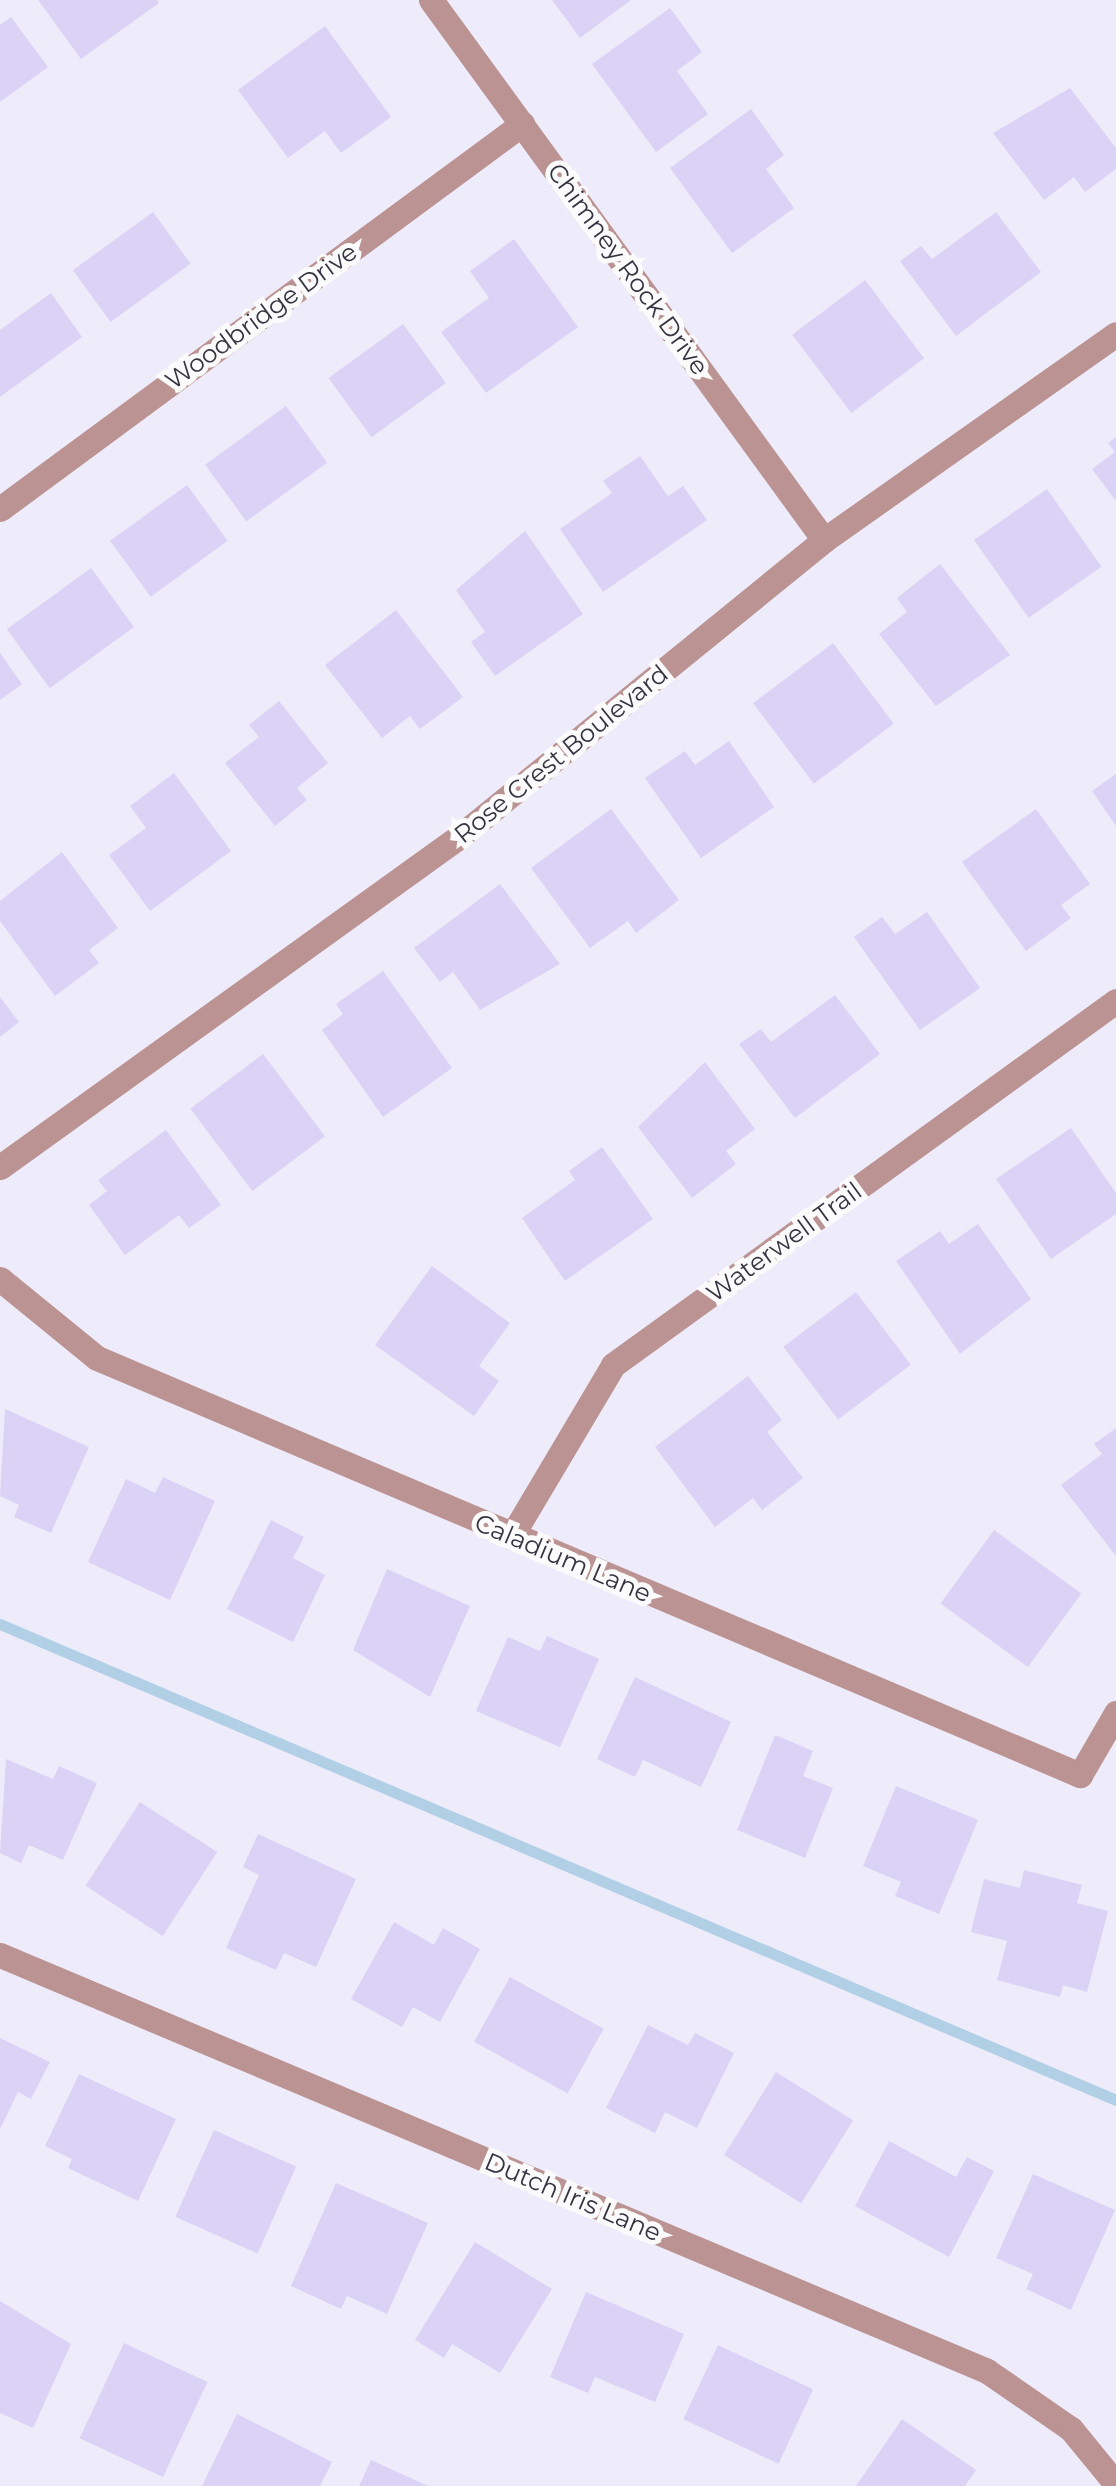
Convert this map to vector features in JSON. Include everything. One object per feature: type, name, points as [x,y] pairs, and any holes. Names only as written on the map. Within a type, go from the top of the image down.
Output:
[{"type":"street","name":"Chimney Rock Drive","points":[[431,0],[824,540]]},
{"type":"street","name":"Woodbridge Drive","points":[[0,509],[522,124]]},
{"type":"street","name":"Rose Crest Boulevard","points":[[0,1168],[460,836],[824,540],[1116,334]]},
{"type":"street","name":"Waterwell Trail","points":[[510,1537],[613,1365],[1116,1002]]},
{"type":"street","name":"Caladium Lane","points":[[0,1280],[97,1358],[510,1537],[1080,1774],[1116,1713]]},
{"type":"street","name":"Dutch Iris Lane","points":[[0,1955],[987,2371],[1071,2429],[1116,2484]]},
{"type":"building","points":[[38,0],[157,0],[159,3],[81,59]]},
{"type":"building","points":[[552,0],[631,0],[580,38]]},
{"type":"building","points":[[670,8],[702,52],[677,71],[708,114],[656,152],[592,64]]},
{"type":"building","points":[[11,17],[48,67],[0,102],[0,25]]},
{"type":"building","points":[[325,26],[391,117],[341,153],[325,131],[288,158],[238,90]]},
{"type":"building","points":[[1070,88],[1116,148],[1116,169],[1085,192],[1074,177],[1044,200],[993,133]]},
{"type":"building","points":[[751,109],[784,155],[766,169],[794,208],[732,253],[670,168]]},
{"type":"building","points":[[153,212],[191,264],[111,322],[73,270]]},
{"type":"building","points":[[996,212],[1041,272],[956,336],[900,261],[921,246],[932,259]]},
{"type":"building","points":[[514,239],[578,327],[486,393],[441,332],[489,298],[470,271]]},
{"type":"building","points":[[865,280],[924,358],[851,413],[792,335]]},
{"type":"building","points":[[51,293],[82,337],[0,397],[0,330]]},
{"type":"building","points":[[403,324],[446,383],[371,437],[329,378]]},
{"type":"building","points":[[286,406],[327,463],[246,521],[205,465]]},
{"type":"building","points":[[1116,437],[1116,501],[1092,469],[1115,452],[1108,443]]},
{"type":"building","points":[[640,456],[668,496],[683,486],[707,520],[603,592],[560,529],[612,493],[603,481]]},
{"type":"building","points":[[187,485],[228,541],[151,597],[110,541]]},
{"type":"building","points":[[1047,489],[1101,567],[1029,618],[974,540]]},
{"type":"building","points":[[525,531],[583,614],[495,676],[471,642],[485,632],[456,590]]},
{"type":"building","points":[[940,564],[1010,655],[936,706],[879,634],[907,612],[897,598]]},
{"type":"building","points":[[91,568],[134,627],[50,688],[7,629]]},
{"type":"building","points":[[396,610],[463,697],[420,729],[410,716],[382,738],[325,665]]},
{"type":"building","points":[[833,643],[894,724],[814,784],[753,703]]},
{"type":"building","points":[[0,653],[22,684],[0,700]]},
{"type":"building","points":[[279,701],[328,763],[297,788],[307,800],[275,826],[225,763],[259,737],[249,725]]},
{"type":"building","points":[[729,741],[774,807],[701,858],[645,778],[685,751],[695,765]]},
{"type":"building","points":[[174,773],[231,851],[150,911],[109,855],[146,828],[130,806]]},
{"type":"building","points":[[1116,774],[1116,826],[1092,791]]},
{"type":"building","points":[[611,809],[679,900],[636,933],[628,921],[590,948],[531,868]]},
{"type":"building","points":[[1036,809],[1090,884],[1061,905],[1071,918],[1026,951],[962,862]]},
{"type":"building","points":[[62,852],[118,928],[89,950],[99,963],[55,996],[0,921],[0,901]]},
{"type":"building","points":[[500,884],[560,964],[480,1010],[453,972],[440,982],[414,948]]},
{"type":"building","points":[[927,912],[980,988],[920,1030],[854,937],[882,917],[895,934]]},
{"type":"building","points":[[383,971],[452,1068],[383,1117],[322,1030],[343,1014],[336,1004]]},
{"type":"building","points":[[835,995],[880,1054],[795,1118],[739,1044],[761,1029],[771,1042]]},
{"type":"building","points":[[0,997],[19,1022],[0,1037]]},
{"type":"building","points":[[263,1054],[325,1136],[252,1191],[190,1109]]},
{"type":"building","points":[[705,1062],[755,1129],[726,1151],[736,1164],[692,1198],[638,1127]]},
{"type":"building","points":[[1071,1128],[1116,1193],[1116,1214],[1051,1259],[996,1179]]},
{"type":"building","points":[[166,1130],[221,1205],[189,1228],[179,1215],[125,1255],[89,1205],[107,1191],[98,1180]]},
{"type":"building","points":[[602,1147],[653,1219],[565,1281],[522,1218],[575,1180],[569,1171]]},
{"type":"building","points":[[978,1224],[1031,1299],[960,1354],[896,1261],[940,1231],[949,1244]]},
{"type":"building","points":[[432,1266],[510,1323],[479,1366],[499,1381],[474,1416],[375,1345]]},
{"type":"building","points":[[856,1292],[911,1365],[838,1419],[783,1347]]},
{"type":"building","points":[[748,1376],[782,1420],[767,1432],[803,1478],[762,1510],[753,1498],[715,1527],[655,1447]]},
{"type":"building","points":[[5,1409],[89,1447],[51,1533],[14,1517],[19,1505],[0,1496]]},
{"type":"building","points":[[1116,1428],[1116,1556],[1061,1485],[1102,1454],[1094,1444]]},
{"type":"building","points":[[163,1477],[215,1501],[170,1600],[88,1562],[126,1479],[155,1493]]},
{"type":"building","points":[[271,1520],[304,1537],[293,1558],[325,1575],[293,1642],[227,1609]]},
{"type":"building","points":[[994,1530],[1081,1593],[1028,1667],[941,1604]]},
{"type":"building","points":[[387,1569],[470,1606],[430,1697],[353,1650]]},
{"type":"building","points":[[547,1636],[599,1659],[560,1747],[476,1711],[508,1637],[540,1651]]},
{"type":"building","points":[[635,1677],[731,1722],[701,1787],[643,1760],[635,1777],[597,1759]]},
{"type":"building","points":[[775,1735],[813,1751],[803,1776],[833,1788],[805,1858],[737,1830]]},
{"type":"building","points":[[6,1759],[53,1779],[59,1766],[97,1783],[63,1860],[29,1845],[21,1863],[0,1853]]},
{"type":"building","points":[[896,1786],[978,1820],[939,1914],[895,1896],[901,1882],[863,1866]]},
{"type":"building","points":[[140,1802],[217,1852],[163,1936],[86,1886]]},
{"type":"building","points":[[258,1834],[356,1879],[316,1967],[284,1953],[276,1970],[226,1948],[259,1875],[243,1867]]},
{"type":"building","points":[[1024,1870],[1082,1885],[1077,1903],[1108,1911],[1087,1992],[1063,1985],[1060,1997],[997,1980],[1007,1941],[971,1932],[984,1879],[1020,1888]]},
{"type":"building","points":[[394,1922],[434,1945],[443,1928],[480,1949],[440,2022],[413,2007],[402,2027],[351,1999]]},
{"type":"building","points":[[510,1977],[604,2029],[568,2094],[474,2042]]},
{"type":"building","points":[[648,2025],[688,2045],[695,2033],[734,2053],[697,2128],[665,2112],[655,2133],[606,2108]]},
{"type":"building","points":[[0,2038],[50,2062],[31,2099],[18,2092],[0,2129]]},
{"type":"building","points":[[776,2072],[853,2120],[801,2203],[724,2155]]},
{"type":"building","points":[[79,2074],[176,2119],[138,2201],[68,2168],[72,2159],[45,2146]]},
{"type":"building","points":[[214,2130],[296,2167],[258,2253],[175,2217]]},
{"type":"building","points":[[889,2141],[956,2177],[967,2157],[994,2171],[949,2257],[855,2206]]},
{"type":"building","points":[[1033,2174],[1115,2210],[1071,2310],[1026,2289],[1033,2274],[996,2258]]},
{"type":"building","points":[[336,2183],[428,2223],[387,2314],[347,2296],[341,2309],[291,2286]]},
{"type":"building","points":[[475,2242],[552,2289],[500,2373],[452,2344],[444,2358],[415,2340]]},
{"type":"building","points":[[586,2292],[684,2334],[655,2402],[595,2377],[588,2393],[550,2377]]},
{"type":"building","points":[[0,2301],[71,2344],[33,2428],[0,2413]]},
{"type":"building","points":[[124,2343],[207,2382],[163,2477],[80,2438]]},
{"type":"building","points":[[718,2345],[813,2389],[779,2464],[683,2419]]},
{"type":"building","points":[[237,2414],[332,2462],[320,2486],[202,2486]]},
{"type":"building","points":[[902,2419],[976,2470],[965,2486],[856,2486]]},
{"type":"building","points":[[371,2460],[428,2486],[359,2486]]},
{"type":"waterway","points":[[0,1624],[1116,2100]]}]
